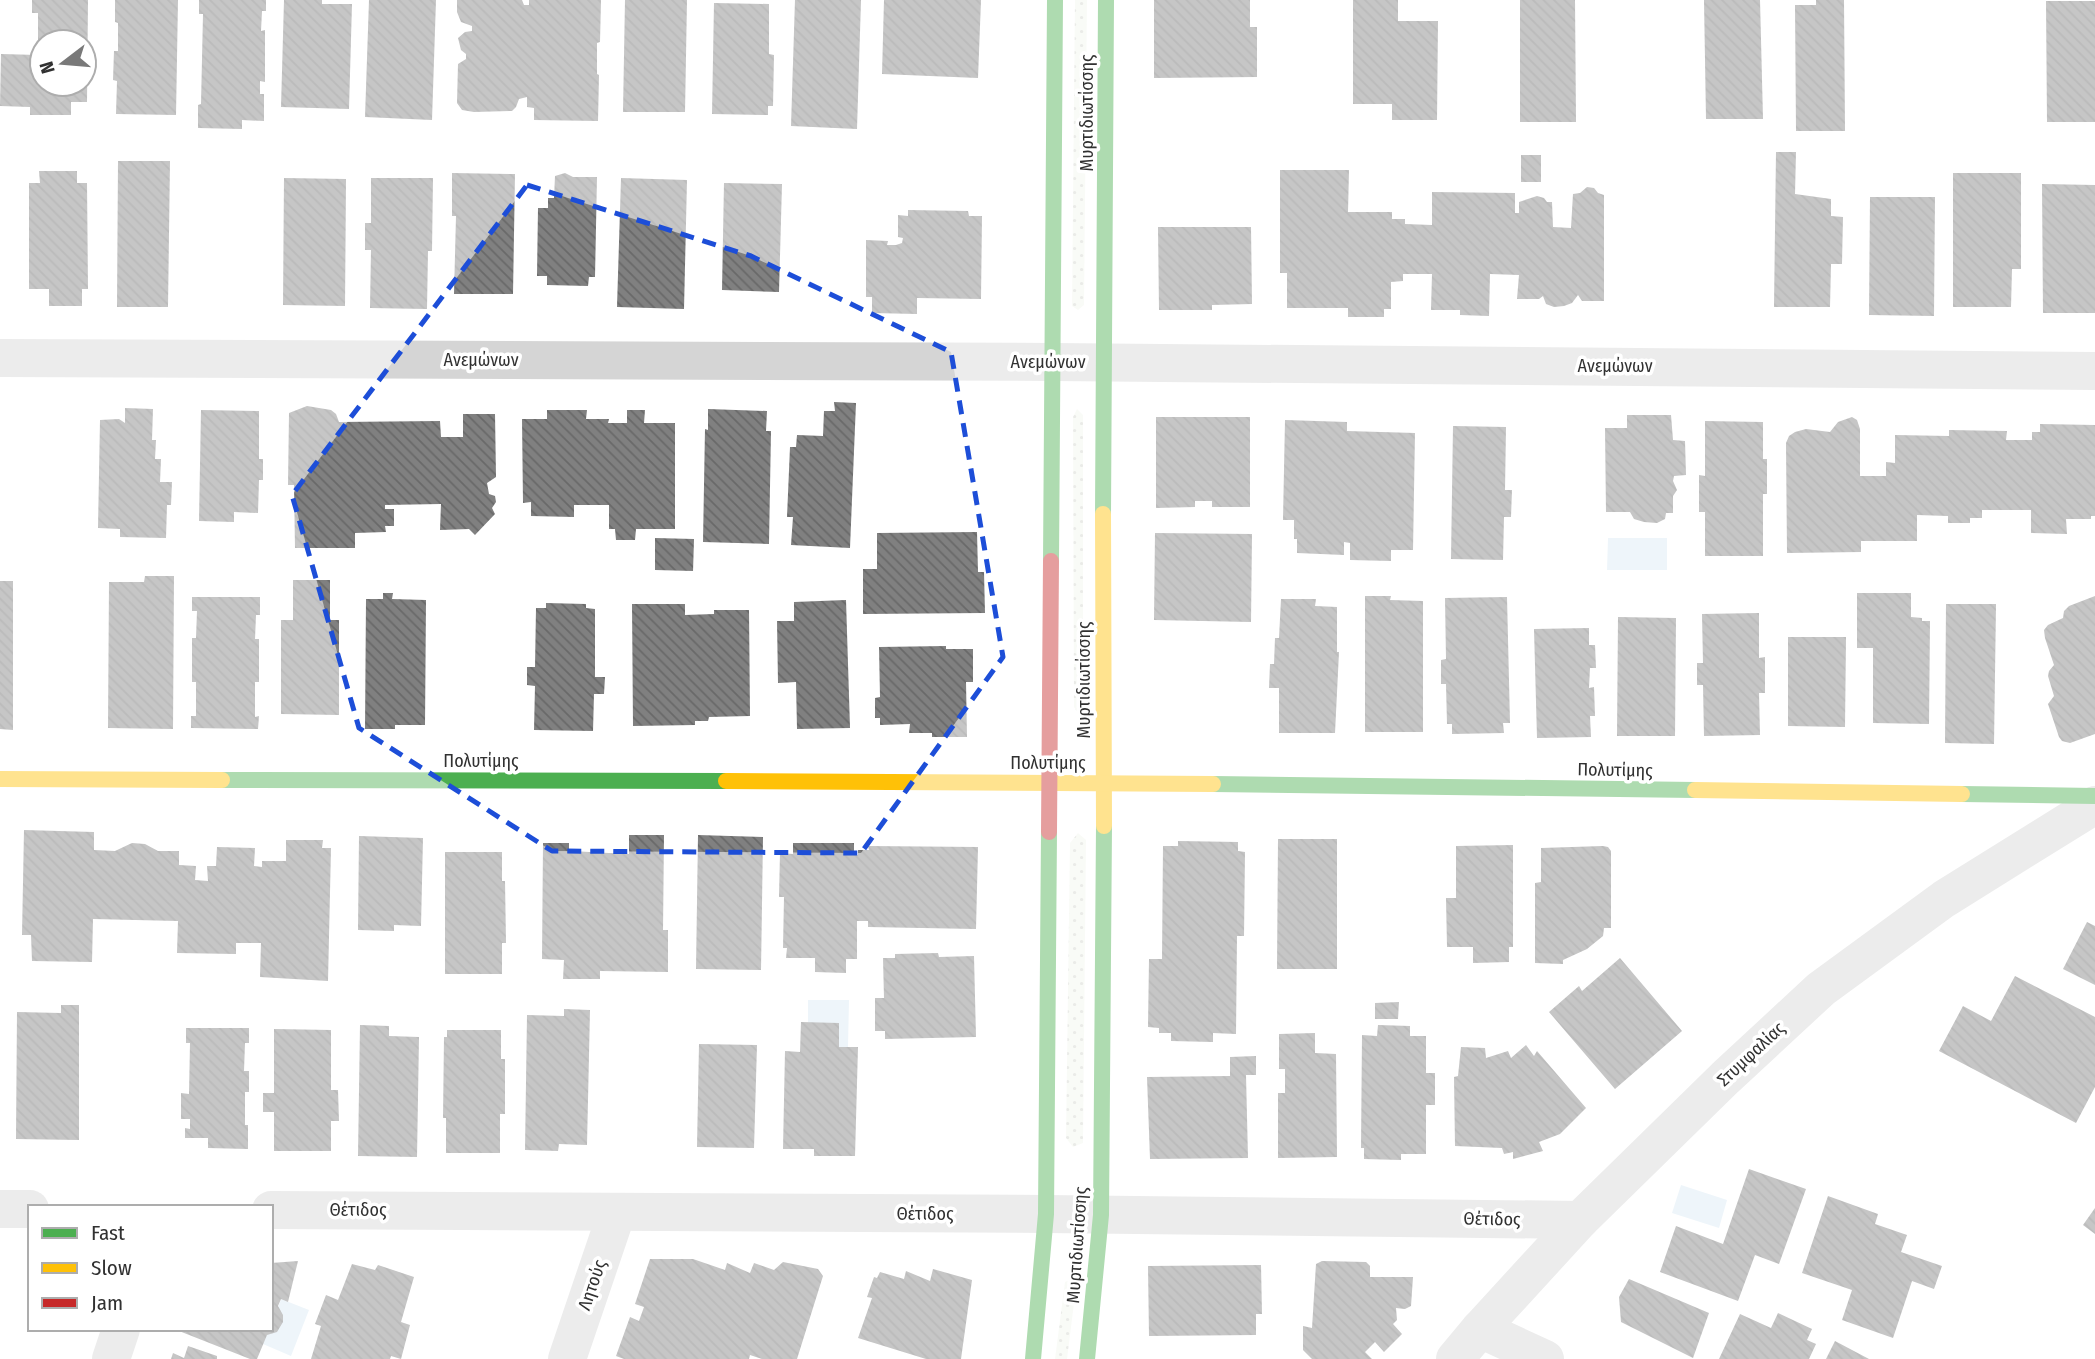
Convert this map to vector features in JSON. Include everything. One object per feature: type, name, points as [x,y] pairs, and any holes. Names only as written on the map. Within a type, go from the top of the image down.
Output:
[{"type":"street","name":"Μυρτιδιωτίσσης","points":[[1033,1359],[1046,1214],[1055,0]]},
{"type":"street","name":"Μυρτιδιωτίσσης","points":[[1087,1359],[1101,1215],[1106,0]]},
{"type":"street","name":"Ανεμώνων","points":[[0,358],[1103,362],[2095,371]]},
{"type":"street","name":"Πολυτίμης","points":[[0,779],[1103,782],[2095,796]]},
{"type":"street","name":"Στυμφαλίας","points":[[1455,1359],[1580,1220],[1725,1078],[1821,989],[1944,899],[2095,805]]},
{"type":"street","points":[[0,1209],[28,1209]]},
{"type":"street","name":"Θέτιδος","points":[[273,1210],[1580,1220]]},
{"type":"street","name":"Λητούς","points":[[567,1359],[617,1212]]},
{"type":"street","points":[[1480,1329],[1545,1359]]},
{"type":"street","points":[[111,1359],[120,1331]]},
{"type":"highlighted area","points":[[527,185],[751,256],[951,352],[1003,657],[861,853],[552,851],[359,728],[292,495]]},
{"type":"shaded area","points":[[1075,0],[1087,0],[1084,305],[1078,310],[1072,306]]},
{"type":"shaded area","points":[[1077,409],[1083,415],[1083,709],[1078,713],[1074,707],[1073,417]]},
{"type":"shaded area","points":[[1608,538],[1667,538],[1667,570],[1607,570]]},
{"type":"shaded area","points":[[1078,833],[1086,840],[1083,1143],[1073,1147],[1066,1138],[1070,843]]},
{"type":"shaded area","points":[[808,1000],[849,1000],[848,1047],[839,1047],[808,1022]]},
{"type":"shaded area","points":[[1681,1185],[1727,1200],[1719,1228],[1672,1213]]},
{"type":"shaded area","points":[[1072,1279],[1076,1287],[1067,1359],[1055,1359],[1065,1282]]},
{"type":"shaded area","points":[[281,1299],[309,1310],[291,1356],[263,1344],[268,1331],[273,1331]]},
{"type":"building","points":[[32,0],[88,0],[88,28],[38,28],[38,13],[32,13]]},
{"type":"building","points":[[115,0],[178,0],[176,115],[116,114],[117,81],[113,80],[114,51],[118,51],[118,23],[115,22]]},
{"type":"building","points":[[199,0],[266,0],[266,11],[262,11],[261,31],[265,30],[265,82],[260,81],[260,94],[264,94],[264,121],[242,120],[242,129],[198,128],[203,14],[199,14]]},
{"type":"building","points":[[284,0],[322,0],[322,4],[352,4],[349,109],[281,107]]},
{"type":"building","points":[[369,0],[436,0],[432,120],[365,117]]},
{"type":"building","points":[[457,0],[522,0],[524,5],[529,5],[529,0],[601,0],[600,42],[597,43],[598,121],[534,120],[534,108],[527,107],[527,97],[519,99],[512,111],[462,110],[457,103],[458,64],[466,59],[466,54],[461,50],[458,38],[465,32],[472,31],[472,26],[461,22],[457,12]]},
{"type":"building","points":[[625,0],[687,0],[685,112],[623,112]]},
{"type":"building","points":[[795,0],[861,0],[857,129],[791,126]]},
{"type":"building","points":[[884,0],[981,0],[978,78],[882,74]]},
{"type":"building","points":[[1154,0],[1250,0],[1250,27],[1257,27],[1257,77],[1154,78]]},
{"type":"building","points":[[1353,0],[1398,0],[1398,21],[1438,21],[1437,120],[1392,120],[1392,104],[1353,104]]},
{"type":"building","points":[[1520,0],[1575,0],[1576,122],[1520,122]]},
{"type":"building","points":[[1704,0],[1760,0],[1763,119],[1706,119]]},
{"type":"building","points":[[1816,0],[1844,0],[1845,131],[1796,131],[1795,5],[1816,5]]},
{"type":"building","points":[[2046,1],[2095,1],[2095,122],[2047,122]]},
{"type":"building","points":[[714,3],[769,4],[769,54],[774,55],[773,106],[768,106],[768,115],[712,114]]},
{"type":"building","points":[[1,54],[28,55],[28,98],[87,98],[87,102],[71,102],[71,115],[30,115],[30,107],[0,106]]},
{"type":"building","points":[[1776,152],[1796,152],[1795,194],[1831,199],[1831,216],[1843,217],[1842,264],[1831,264],[1830,307],[1774,307]]},
{"type":"building","points":[[1521,155],[1541,155],[1541,182],[1521,182]]},
{"type":"building","points":[[118,161],[170,161],[168,307],[117,307]]},
{"type":"building","points":[[1280,170],[1349,170],[1348,212],[1392,212],[1392,219],[1405,219],[1405,224],[1432,225],[1432,192],[1515,193],[1515,213],[1519,213],[1519,202],[1537,196],[1552,202],[1553,227],[1571,228],[1573,194],[1580,193],[1587,187],[1594,188],[1604,195],[1604,301],[1582,301],[1578,295],[1572,303],[1554,307],[1546,304],[1543,296],[1539,299],[1517,299],[1519,275],[1490,274],[1489,316],[1460,315],[1460,310],[1431,310],[1432,274],[1403,274],[1403,281],[1391,282],[1391,309],[1384,309],[1384,317],[1348,317],[1348,308],[1287,308],[1287,273],[1280,273]]},
{"type":"building","points":[[39,171],[77,171],[77,183],[87,183],[88,289],[82,289],[82,306],[49,306],[49,289],[29,289],[29,183],[40,183]]},
{"type":"building","points":[[452,173],[515,174],[513,294],[454,294],[456,216],[452,216]]},
{"type":"building","points":[[565,173],[573,177],[597,177],[595,277],[589,277],[588,286],[547,285],[547,276],[537,276],[538,208],[548,208],[548,198],[554,198],[555,176]]},
{"type":"building","points":[[1953,173],[2021,173],[2021,269],[2012,269],[2011,307],[1953,307]]},
{"type":"building","points":[[284,178],[346,179],[345,306],[283,305]]},
{"type":"building","points":[[371,178],[433,178],[432,251],[428,251],[427,309],[370,308],[371,250],[365,250],[365,223],[371,223]]},
{"type":"building","points":[[621,178],[687,180],[684,309],[617,307]]},
{"type":"building","points":[[724,183],[782,184],[779,292],[722,290]]},
{"type":"building","points":[[2042,184],[2095,185],[2095,313],[2043,313]]},
{"type":"building","points":[[1870,197],[1935,197],[1934,316],[1869,315]]},
{"type":"building","points":[[908,210],[968,211],[969,216],[982,216],[981,299],[917,298],[917,314],[872,313],[872,297],[866,297],[866,240],[888,241],[887,245],[902,243],[903,238],[898,237],[898,215],[908,216]]},
{"type":"building","points":[[1158,227],[1251,227],[1252,304],[1212,305],[1212,310],[1159,310]]},
{"type":"building","points":[[834,402],[856,403],[850,548],[791,545],[793,517],[787,517],[790,447],[796,447],[797,435],[823,436],[824,411],[835,411]]},
{"type":"building","points":[[307,406],[331,410],[339,422],[440,421],[441,437],[463,437],[463,414],[495,414],[496,477],[487,483],[489,494],[495,496],[496,502],[492,508],[495,514],[475,535],[469,529],[440,530],[441,504],[385,505],[385,509],[394,509],[394,526],[385,526],[386,532],[355,533],[355,548],[295,548],[294,485],[288,485],[289,413]]},
{"type":"building","points":[[125,408],[153,409],[152,440],[156,440],[155,459],[161,459],[160,482],[172,482],[171,505],[167,505],[166,538],[120,537],[120,529],[98,528],[100,420],[119,419],[125,423]]},
{"type":"building","points":[[708,409],[767,411],[766,431],[771,431],[769,544],[703,542],[705,429],[708,430]]},
{"type":"building","points":[[201,410],[259,411],[259,459],[263,459],[263,480],[259,480],[258,513],[234,512],[234,522],[199,521]]},
{"type":"building","points":[[547,410],[587,410],[586,419],[609,419],[608,423],[627,423],[627,410],[645,410],[644,423],[675,423],[675,529],[636,529],[635,540],[616,540],[615,529],[609,529],[609,505],[574,505],[574,517],[531,516],[531,502],[523,503],[522,419],[547,419]]},
{"type":"building","points":[[1627,415],[1671,415],[1673,440],[1685,441],[1686,475],[1674,476],[1677,490],[1673,496],[1673,513],[1666,513],[1665,519],[1657,523],[1634,519],[1630,512],[1606,512],[1605,428],[1627,428]]},
{"type":"building","points":[[1156,417],[1250,417],[1250,507],[1212,507],[1212,501],[1195,501],[1195,507],[1156,508]]},
{"type":"building","points":[[1852,417],[1857,420],[1860,429],[1860,476],[1886,476],[1886,462],[1895,463],[1895,435],[1949,436],[1949,430],[2007,431],[2006,440],[2032,440],[2032,432],[2040,432],[2040,424],[2095,425],[2095,516],[2091,516],[2091,519],[2066,519],[2067,534],[2031,533],[2031,510],[1982,510],[1982,518],[1970,518],[1970,523],[1948,523],[1948,516],[1917,515],[1917,541],[1861,541],[1861,552],[1787,553],[1786,443],[1789,436],[1806,429],[1830,432],[1838,422]]},
{"type":"building","points":[[1285,420],[1347,422],[1347,431],[1415,433],[1413,550],[1391,550],[1391,561],[1350,560],[1350,543],[1344,542],[1344,555],[1297,553],[1294,520],[1283,520]]},
{"type":"building","points":[[1705,421],[1763,422],[1767,494],[1763,494],[1763,556],[1705,556],[1705,512],[1699,512],[1699,475],[1705,476]]},
{"type":"building","points":[[1453,426],[1506,427],[1505,490],[1512,490],[1511,517],[1504,517],[1503,560],[1451,559]]},
{"type":"building","points":[[977,532],[978,572],[984,572],[985,613],[863,614],[863,569],[877,569],[877,533]]},
{"type":"building","points":[[1155,533],[1252,534],[1251,622],[1154,620]]},
{"type":"building","points":[[655,538],[694,539],[693,571],[655,570]]},
{"type":"building","points":[[145,576],[174,576],[173,729],[108,728],[109,582],[144,582]]},
{"type":"building","points":[[293,580],[330,580],[330,620],[339,620],[339,715],[281,714],[281,620],[293,620]]},
{"type":"building","points":[[0,581],[13,581],[13,730],[0,729]]},
{"type":"building","points":[[383,593],[393,593],[392,599],[426,600],[425,725],[365,729],[366,599],[383,599]]},
{"type":"building","points":[[1857,593],[1911,593],[1911,617],[1930,621],[1929,724],[1873,723],[1873,648],[1857,648]]},
{"type":"building","points":[[1365,596],[1391,596],[1390,600],[1423,601],[1423,732],[1365,732]]},
{"type":"building","points":[[2095,596],[2095,734],[2070,743],[2059,737],[2048,704],[2054,696],[2048,676],[2054,665],[2044,630],[2063,618],[2064,611],[2069,606]]},
{"type":"building","points":[[192,597],[260,597],[260,615],[256,615],[255,639],[259,639],[259,682],[255,682],[255,717],[259,716],[258,729],[191,728],[191,716],[196,716],[196,682],[192,682],[192,638],[196,638],[197,611],[192,611]]},
{"type":"building","points":[[1507,597],[1510,723],[1503,723],[1504,733],[1452,734],[1452,724],[1447,724],[1446,684],[1441,684],[1441,660],[1446,659],[1445,598]]},
{"type":"building","points":[[1281,599],[1316,599],[1315,606],[1337,607],[1339,652],[1335,733],[1279,733],[1279,688],[1269,688],[1270,664],[1274,664],[1275,638],[1279,638]]},
{"type":"building","points":[[846,600],[850,728],[797,729],[796,682],[778,683],[777,621],[794,621],[794,602]]},
{"type":"building","points":[[546,603],[586,604],[586,608],[595,609],[595,677],[605,677],[604,694],[594,694],[593,731],[534,730],[535,686],[527,685],[527,667],[535,667],[536,608],[546,608]]},
{"type":"building","points":[[632,604],[685,604],[685,615],[714,614],[714,610],[749,610],[750,716],[709,717],[708,721],[695,721],[695,725],[633,726]]},
{"type":"building","points":[[1946,604],[1996,604],[1994,744],[1945,743]]},
{"type":"building","points":[[1759,613],[1759,658],[1765,657],[1765,693],[1759,693],[1760,735],[1704,736],[1703,685],[1697,685],[1697,663],[1703,663],[1702,614]]},
{"type":"building","points":[[1618,617],[1676,618],[1675,736],[1617,736]]},
{"type":"building","points":[[1589,628],[1589,645],[1595,645],[1596,668],[1590,668],[1589,688],[1594,687],[1595,716],[1590,716],[1591,737],[1537,738],[1534,629]]},
{"type":"building","points":[[1788,637],[1846,637],[1845,727],[1788,726]]},
{"type":"building","points":[[946,646],[946,649],[973,649],[973,682],[966,682],[967,737],[932,737],[932,733],[909,733],[910,724],[880,725],[880,718],[875,718],[875,698],[880,697],[879,647]]},
{"type":"building","points":[[24,830],[94,832],[94,850],[115,851],[132,843],[145,844],[158,851],[179,851],[179,865],[196,866],[195,880],[208,881],[207,866],[216,866],[217,847],[255,848],[254,866],[262,867],[262,861],[286,861],[286,840],[323,840],[322,848],[331,848],[328,981],[260,977],[261,943],[236,943],[236,954],[177,953],[178,921],[93,919],[92,962],[32,961],[31,935],[22,935]]},
{"type":"building","points":[[629,835],[664,835],[663,930],[668,930],[668,972],[600,971],[600,979],[563,979],[564,960],[542,959],[543,843],[569,843],[569,851],[629,854]]},
{"type":"building","points":[[698,835],[763,837],[761,970],[696,969]]},
{"type":"building","points":[[359,836],[423,838],[421,926],[394,925],[394,931],[358,930]]},
{"type":"building","points":[[1278,839],[1337,839],[1337,969],[1277,969]]},
{"type":"building","points":[[1178,841],[1238,842],[1238,851],[1245,852],[1244,936],[1237,936],[1236,1034],[1213,1033],[1213,1042],[1171,1041],[1171,1033],[1159,1033],[1159,1028],[1148,1027],[1149,959],[1162,959],[1163,846],[1178,846]]},
{"type":"building","points":[[793,843],[854,843],[854,854],[858,855],[858,850],[869,850],[868,846],[978,847],[976,929],[868,927],[868,921],[857,921],[857,959],[846,959],[846,973],[815,972],[815,958],[786,958],[787,948],[783,948],[784,897],[779,897],[780,853],[793,854]]},
{"type":"building","points":[[1513,845],[1513,947],[1509,947],[1509,962],[1473,963],[1473,947],[1447,947],[1446,898],[1456,898],[1456,846]]},
{"type":"building","points":[[1603,846],[1611,851],[1611,928],[1604,928],[1603,936],[1587,949],[1563,960],[1563,964],[1535,963],[1535,883],[1541,882],[1541,848]]},
{"type":"building","points":[[445,852],[502,852],[506,943],[502,943],[502,974],[445,974]]},
{"type":"building","points":[[2087,922],[2095,926],[2095,985],[2063,969]]},
{"type":"building","points":[[938,953],[939,957],[974,956],[976,1037],[885,1039],[885,1031],[875,1031],[875,998],[884,998],[883,958],[895,958],[895,954]]},
{"type":"building","points":[[1620,958],[1682,1031],[1615,1089],[1549,1012],[1579,986],[1582,991]]},
{"type":"building","points":[[2015,976],[2095,1017],[2095,1087],[2076,1123],[1939,1051],[1963,1006],[1991,1021]]},
{"type":"building","points":[[1399,1002],[1398,1019],[1375,1019],[1375,1003]]},
{"type":"building","points":[[61,1005],[79,1005],[79,1140],[16,1139],[17,1012],[61,1013]]},
{"type":"building","points":[[564,1009],[590,1010],[587,1145],[559,1144],[558,1151],[525,1150],[527,1015],[564,1016]]},
{"type":"building","points":[[801,1022],[839,1023],[839,1047],[858,1047],[855,1156],[814,1156],[814,1149],[783,1149],[785,1051],[800,1052]]},
{"type":"building","points":[[360,1025],[389,1026],[389,1036],[419,1037],[417,1157],[358,1156]]},
{"type":"building","points":[[1378,1025],[1410,1026],[1410,1036],[1426,1036],[1426,1073],[1435,1073],[1435,1105],[1426,1105],[1426,1154],[1401,1154],[1401,1160],[1364,1159],[1364,1148],[1361,1148],[1362,1035],[1377,1036]]},
{"type":"building","points":[[186,1028],[249,1028],[249,1043],[245,1043],[244,1071],[249,1071],[249,1092],[245,1092],[248,1149],[208,1148],[208,1138],[185,1138],[185,1128],[190,1129],[190,1119],[181,1119],[181,1093],[189,1094],[190,1043],[186,1043]]},
{"type":"building","points":[[274,1029],[331,1030],[331,1090],[338,1090],[339,1121],[331,1121],[331,1151],[274,1151],[274,1112],[263,1112],[263,1093],[274,1093]]},
{"type":"building","points":[[447,1030],[501,1030],[501,1059],[505,1059],[505,1114],[500,1114],[500,1153],[446,1153],[446,1118],[443,1118],[444,1037],[447,1037]]},
{"type":"building","points":[[1315,1033],[1315,1053],[1336,1054],[1337,1157],[1278,1158],[1278,1093],[1285,1093],[1285,1069],[1279,1069],[1279,1034]]},
{"type":"building","points":[[699,1044],[757,1045],[754,1148],[697,1147]]},
{"type":"building","points":[[1526,1045],[1534,1056],[1537,1051],[1586,1108],[1560,1134],[1539,1142],[1543,1151],[1513,1159],[1513,1152],[1504,1154],[1502,1148],[1455,1146],[1454,1077],[1458,1076],[1461,1047],[1485,1048],[1486,1058],[1508,1051],[1511,1058]]},
{"type":"building","points":[[1256,1056],[1256,1075],[1246,1075],[1248,1158],[1150,1159],[1147,1077],[1230,1076],[1230,1057]]},
{"type":"building","points":[[1749,1169],[1806,1189],[1779,1264],[1755,1255],[1738,1301],[1660,1272],[1676,1226],[1723,1244]]},
{"type":"building","points":[[1828,1196],[1878,1214],[1875,1224],[1907,1235],[1901,1252],[1942,1266],[1934,1289],[1912,1281],[1893,1338],[1842,1320],[1852,1290],[1802,1273]]},
{"type":"building","points":[[2095,1208],[2095,1234],[2083,1225]]},
{"type":"building","points":[[650,1259],[693,1259],[725,1270],[727,1263],[750,1273],[754,1263],[774,1270],[783,1262],[818,1269],[823,1276],[797,1359],[762,1359],[750,1355],[749,1359],[624,1359],[616,1356],[630,1317],[639,1321],[644,1307],[635,1304]]},
{"type":"building","points":[[298,1261],[288,1302],[281,1299],[278,1306],[283,1322],[277,1332],[267,1335],[257,1359],[250,1359],[179,1331],[273,1331],[273,1263]]},
{"type":"building","points":[[1322,1261],[1366,1262],[1370,1266],[1370,1277],[1413,1277],[1411,1306],[1405,1309],[1396,1308],[1397,1320],[1393,1324],[1402,1334],[1384,1352],[1375,1342],[1365,1352],[1372,1359],[1312,1359],[1303,1350],[1303,1326],[1312,1328],[1316,1264]]},
{"type":"building","points":[[352,1264],[375,1270],[378,1265],[414,1277],[401,1322],[410,1325],[401,1359],[391,1356],[390,1359],[311,1359],[321,1326],[315,1324],[326,1295],[338,1300]]},
{"type":"building","points":[[1261,1265],[1262,1314],[1256,1314],[1256,1335],[1149,1336],[1148,1266]]},
{"type":"building","points":[[933,1269],[972,1280],[961,1359],[926,1359],[858,1338],[872,1298],[867,1297],[874,1277],[877,1278],[880,1272],[904,1279],[906,1271],[930,1281]]},
{"type":"building","points":[[1629,1279],[1709,1313],[1693,1358],[1621,1322],[1619,1297]]},
{"type":"building","points":[[1778,1313],[1812,1329],[1807,1340],[1816,1344],[1809,1359],[1719,1359],[1740,1314],[1771,1328]]},
{"type":"building","points":[[1835,1341],[1869,1359],[1826,1359]]},
{"type":"building","points":[[188,1346],[217,1356],[217,1359],[171,1359],[173,1353],[184,1358]]},
{"type":"traffic: fast","points":[[1051,561],[1055,0]]},
{"type":"traffic: fast","points":[[1103,514],[1106,0]]},
{"type":"traffic: fast","points":[[222,780],[726,781]]},
{"type":"traffic: fast","points":[[1213,784],[1695,790]]},
{"type":"traffic: fast","points":[[1962,794],[2095,796]]},
{"type":"traffic: fast","points":[[1087,1359],[1101,1215],[1104,826]]},
{"type":"traffic: fast","points":[[1033,1359],[1046,1214],[1049,832]]},
{"type":"traffic: slow","points":[[1103,514],[1104,826]]},
{"type":"traffic: slow","points":[[0,779],[222,780]]},
{"type":"traffic: slow","points":[[726,781],[1213,784]]},
{"type":"traffic: slow","points":[[1695,790],[1962,794]]},
{"type":"traffic: jam","points":[[1049,832],[1051,561]]}]
